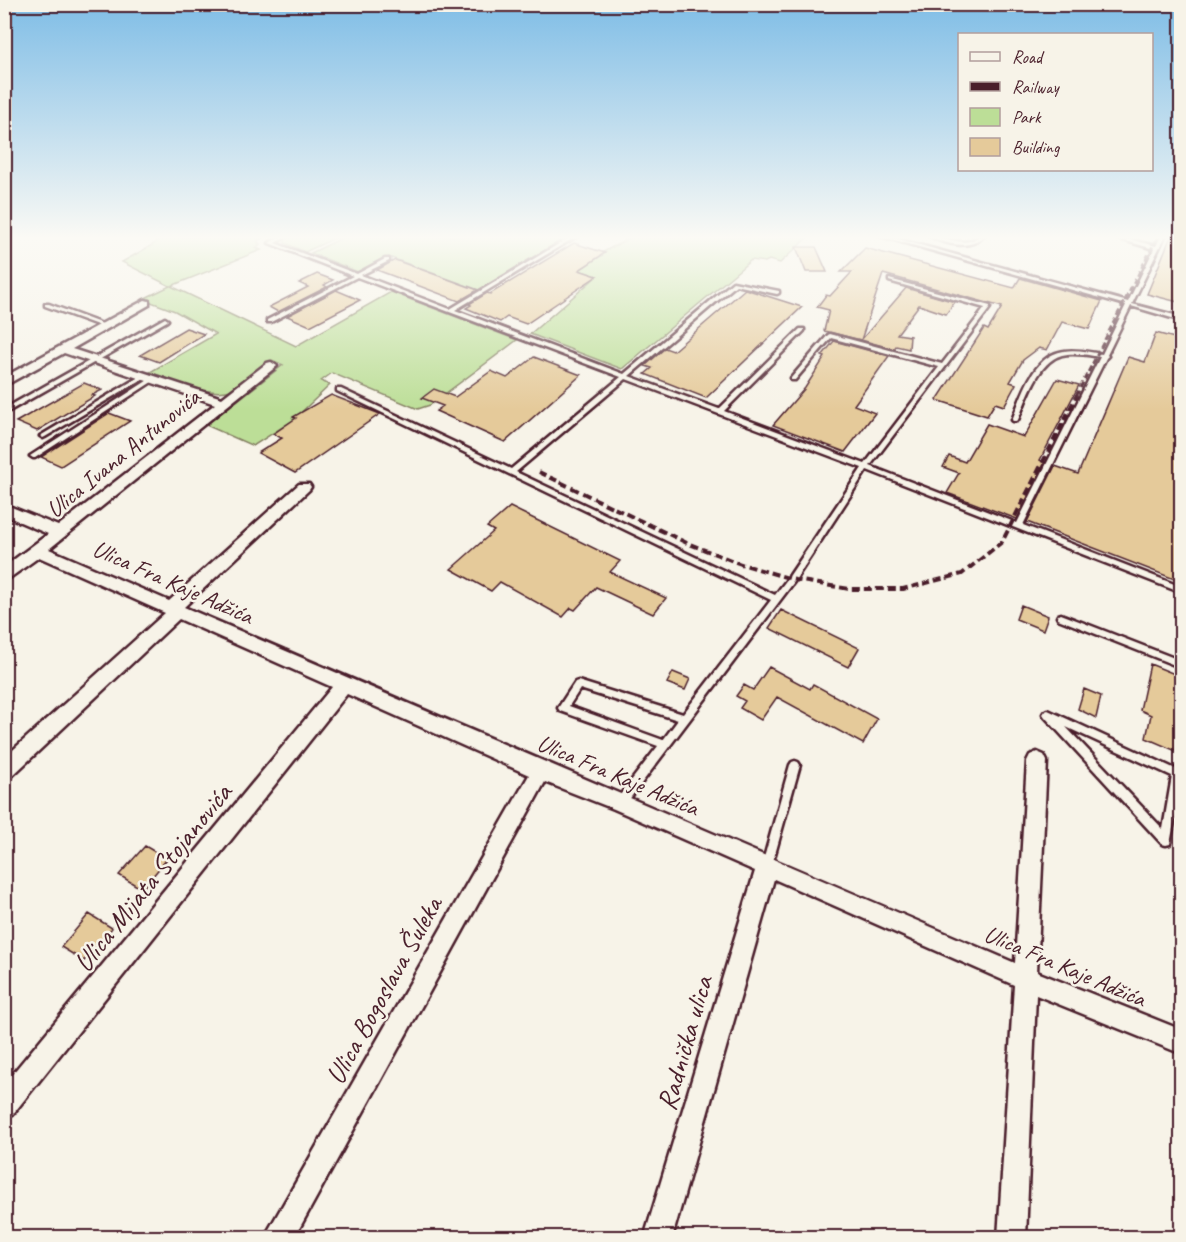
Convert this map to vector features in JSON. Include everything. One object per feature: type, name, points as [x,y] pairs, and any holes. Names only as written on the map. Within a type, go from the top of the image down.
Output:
[{"type":"street","points":[[4,382],[145,303]]},
{"type":"street","points":[[62,350],[222,402]]},
{"type":"street","name":"Ulica Ivana Antunovića","points":[[4,576],[222,402],[271,366]]},
{"type":"street","points":[[4,771],[304,487]]},
{"type":"street","points":[[4,509],[60,533]]},
{"type":"street","name":"Ulica Fra Kaje Adžića","points":[[38,550],[541,771],[621,802],[1026,979],[1182,1042]]},
{"type":"street","name":"Ulica Mijata Stojanovića","points":[[4,1105],[344,685]]},
{"type":"street","points":[[1012,1238],[1037,761]]},
{"type":"street","name":"Ulica Bogoslava Šuleka","points":[[278,1238],[541,771]]},
{"type":"street","name":"Radnička ulica","points":[[658,1238],[767,865]]},
{"type":"lane","points":[[269,321],[321,294]]},
{"type":"lane","points":[[409,294],[866,467],[1182,590]]},
{"type":"lane","points":[[452,310],[478,294]]},
{"type":"lane","points":[[512,472],[722,294]]},
{"type":"lane","points":[[621,802],[776,599],[866,467],[988,307],[941,294]]},
{"type":"lane","points":[[1091,294],[1182,319]]},
{"type":"lane","points":[[1019,527],[1136,294]]},
{"type":"lane","points":[[47,305],[105,326]]},
{"type":"lane","points":[[4,412],[165,320]]},
{"type":"lane","points":[[720,412],[802,330]]},
{"type":"lane","points":[[794,379],[830,336],[943,366]]},
{"type":"lane","points":[[1015,420],[1040,369],[1051,358],[1061,353],[1076,352],[1105,356]]},
{"type":"lane","points":[[43,436],[148,378]]},
{"type":"lane","points":[[33,456],[148,378]]},
{"type":"lane","points":[[339,390],[776,599]]},
{"type":"lane","points":[[1061,617],[1182,665]]},
{"type":"lane","points":[[664,744],[563,708],[578,685],[683,718]]},
{"type":"lane","points":[[1048,714],[1070,724],[1179,775],[1166,840],[1048,714]]},
{"type":"lane","points":[[767,865],[795,765]]},
{"type":"green space","points":[[153,294],[188,294],[296,346],[388,294],[396,294],[517,340],[430,405],[418,409],[332,373],[321,381],[330,385],[292,421],[253,446],[206,425],[283,365],[272,360],[231,390],[221,392],[190,387],[150,372],[216,334],[175,311],[143,299]]},
{"type":"green space","points":[[576,294],[711,294],[622,369],[530,334]]},
{"type":"building","points":[[294,294],[313,294],[278,312],[269,307]]},
{"type":"building","points":[[329,294],[346,294],[360,300],[310,326],[287,316]]},
{"type":"building","points":[[440,294],[471,294],[459,301]]},
{"type":"building","points":[[485,294],[570,294],[526,324],[507,317],[500,322],[466,308]]},
{"type":"building","points":[[739,294],[761,294],[802,307],[706,398],[645,374],[652,368],[645,366],[665,348],[673,351]]},
{"type":"building","points":[[832,294],[876,294],[861,340],[824,331],[829,310],[817,307],[826,295]]},
{"type":"building","points":[[901,294],[927,294],[955,302],[946,314],[919,305],[897,334],[910,336],[909,349],[896,346],[894,349],[861,340]]},
{"type":"building","points":[[955,294],[1077,294],[1102,301],[1089,329],[1062,322],[1047,350],[1039,348],[1023,360],[1010,382],[1016,384],[1004,406],[995,403],[987,416],[937,400],[984,328],[988,330],[1002,307]]},
{"type":"building","points":[[1147,294],[1182,294],[1182,303]]},
{"type":"building","points":[[186,328],[204,334],[159,362],[140,355]]},
{"type":"building","points":[[1156,333],[1182,340],[1182,582],[1027,522],[1055,466],[1078,474],[1128,357],[1145,362]]},
{"type":"building","points":[[834,341],[889,356],[854,405],[875,413],[845,452],[773,425],[805,388],[825,357],[822,356]]},
{"type":"building","points":[[534,357],[581,375],[505,442],[436,411],[443,406],[422,398],[434,389],[455,397],[491,371],[507,378]]},
{"type":"building","points":[[1057,379],[1079,385],[1040,460],[1045,462],[1017,519],[947,493],[959,473],[943,467],[949,456],[965,462],[987,424],[1024,437]]},
{"type":"building","points":[[84,383],[102,390],[37,431],[16,422]]},
{"type":"building","points":[[331,395],[380,414],[295,473],[258,453],[282,438],[273,434],[296,418],[293,417]]},
{"type":"building","points":[[109,413],[130,421],[61,466],[41,457]]},
{"type":"building","points":[[510,507],[620,561],[610,572],[666,598],[653,614],[596,587],[575,610],[571,608],[563,617],[500,582],[491,591],[451,569],[494,531],[487,527]]},
{"type":"building","points":[[1021,605],[1048,616],[1043,630],[1016,619]]},
{"type":"building","points":[[781,610],[859,648],[848,667],[769,628]]},
{"type":"building","points":[[1150,664],[1182,677],[1182,728],[1180,727],[1176,751],[1146,738],[1151,715],[1140,710]]},
{"type":"building","points":[[769,667],[810,689],[813,684],[877,719],[863,744],[777,697],[761,720],[740,708],[745,701],[736,696],[744,685],[753,690]]},
{"type":"building","points":[[673,672],[690,679],[685,690],[667,683]]},
{"type":"building","points":[[1084,689],[1101,696],[1096,718],[1078,709]]},
{"type":"building","points":[[145,846],[167,859],[142,889],[119,875]]},
{"type":"building","points":[[89,914],[112,928],[84,961],[61,947]]},
{"type":"railway","points":[[1076,396],[1128,294]]},
{"type":"railway","points":[[539,472],[687,543],[741,564],[795,580],[850,589],[903,589],[962,574],[1002,542],[1077,395]]}]
